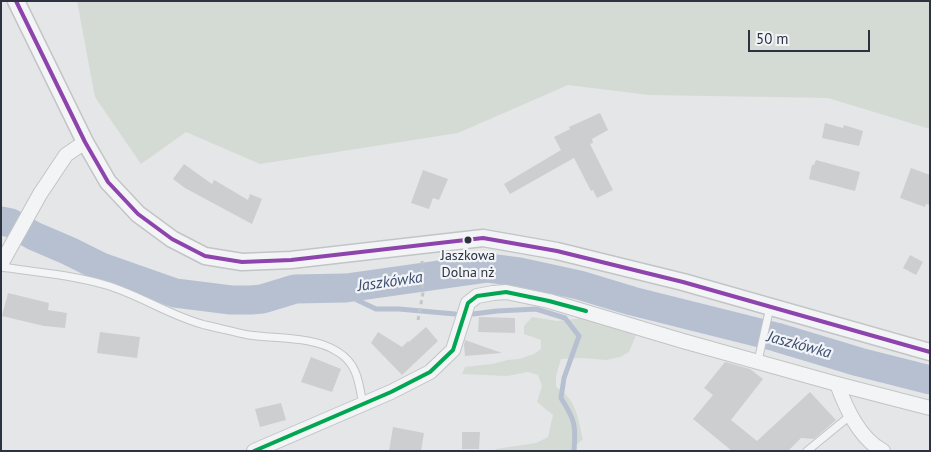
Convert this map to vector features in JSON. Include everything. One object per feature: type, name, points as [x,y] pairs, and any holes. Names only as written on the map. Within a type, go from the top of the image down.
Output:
[{"type":"street","points":[[16,1],[84,142],[108,182],[138,214],[172,239],[205,256],[242,262],[291,260],[483,238],[557,251],[683,282],[769,313],[930,352]]},
{"type":"street","points":[[3,261],[40,194],[66,155],[84,142]]},
{"type":"street","points":[[254,451],[391,392],[430,372],[453,350],[468,303],[477,296],[506,292],[549,300],[683,341],[930,408]]},
{"type":"street","points":[[837,384],[846,408],[872,445],[883,451]]},
{"type":"lane","points":[[3,261],[106,285],[141,298],[178,316],[203,324],[250,335],[285,338],[324,345],[339,352],[354,367],[362,405]]},
{"type":"lane","points":[[758,361],[769,313]]},
{"type":"lane","points":[[807,451],[851,415]]},
{"type":"path","points":[[418,320],[423,293],[421,245]]},
{"type":"shaded area","points":[[77,1],[930,1],[930,129],[828,98],[649,95],[568,85],[458,133],[260,164],[186,132],[141,164],[95,97]]},
{"type":"shaded area","points":[[532,317],[557,321],[581,318],[613,326],[636,335],[629,352],[620,357],[606,360],[584,358],[561,359],[556,376],[556,387],[572,403],[583,439],[570,451],[495,451],[496,449],[536,443],[548,437],[553,415],[537,402],[542,386],[538,375],[528,372],[507,376],[462,374],[465,367],[519,359],[534,354],[541,349],[541,340],[524,334],[524,326]]},
{"type":"building","points":[[600,113],[608,130],[592,139],[593,143],[590,144],[613,190],[597,198],[593,190],[591,191],[574,158],[510,194],[504,184],[561,150],[554,137],[570,129],[569,127]]},
{"type":"building","points":[[825,123],[843,128],[844,125],[863,131],[859,146],[822,138]]},
{"type":"building","points":[[816,160],[860,172],[855,191],[809,179],[812,165],[814,165]]},
{"type":"building","points":[[184,164],[212,184],[214,180],[248,200],[250,194],[262,199],[252,224],[185,188],[173,179]]},
{"type":"building","points":[[911,168],[930,175],[930,205],[926,204],[925,207],[900,198]]},
{"type":"building","points":[[423,170],[448,179],[439,200],[433,198],[429,209],[411,203]]},
{"type":"building","points":[[910,255],[923,262],[916,275],[903,268]]},
{"type":"building","points":[[8,293],[49,303],[48,310],[67,313],[65,328],[44,326],[2,316]]},
{"type":"building","points":[[479,317],[515,318],[515,333],[478,332]]},
{"type":"building","points":[[426,327],[438,341],[402,375],[371,343],[378,332],[402,347]]},
{"type":"building","points":[[100,332],[140,337],[137,358],[97,353]]},
{"type":"building","points":[[465,340],[502,353],[465,356]]},
{"type":"building","points":[[311,357],[341,369],[332,392],[301,382]]},
{"type":"building","points":[[725,362],[750,369],[763,379],[731,420],[757,441],[810,392],[836,420],[814,439],[801,438],[788,451],[732,451],[693,419],[713,395],[704,388]]},
{"type":"building","points":[[281,403],[286,420],[260,427],[255,409]]},
{"type":"building","points":[[393,427],[424,433],[421,451],[389,451]]},
{"type":"building","points":[[462,432],[480,432],[479,449],[462,449]]},
{"type":"waterway","name":"Jaszkówka","points":[[1,221],[11,223],[34,236],[101,267],[175,293],[231,300],[251,300],[262,299],[295,289],[346,288],[488,268],[519,272],[579,285],[632,301],[776,337],[859,362],[930,380]]},
{"type":"waterway","points":[[339,288],[357,300],[376,309],[455,314]]},
{"type":"waterway","points":[[473,314],[536,309],[565,318],[579,336],[564,378],[561,398],[574,423],[574,451]]},
{"type":"transit line","points":[[16,1],[85,142],[108,182],[138,214],[172,239],[205,256],[242,262],[291,260],[483,238],[557,251],[683,282],[930,352]]},
{"type":"transit line","points":[[254,451],[391,392],[430,372],[453,350],[468,303],[477,296],[506,292],[586,311]]},
{"type":"place","name":"Jaszkowa Dolna nż","points":[[468,240]]}]
